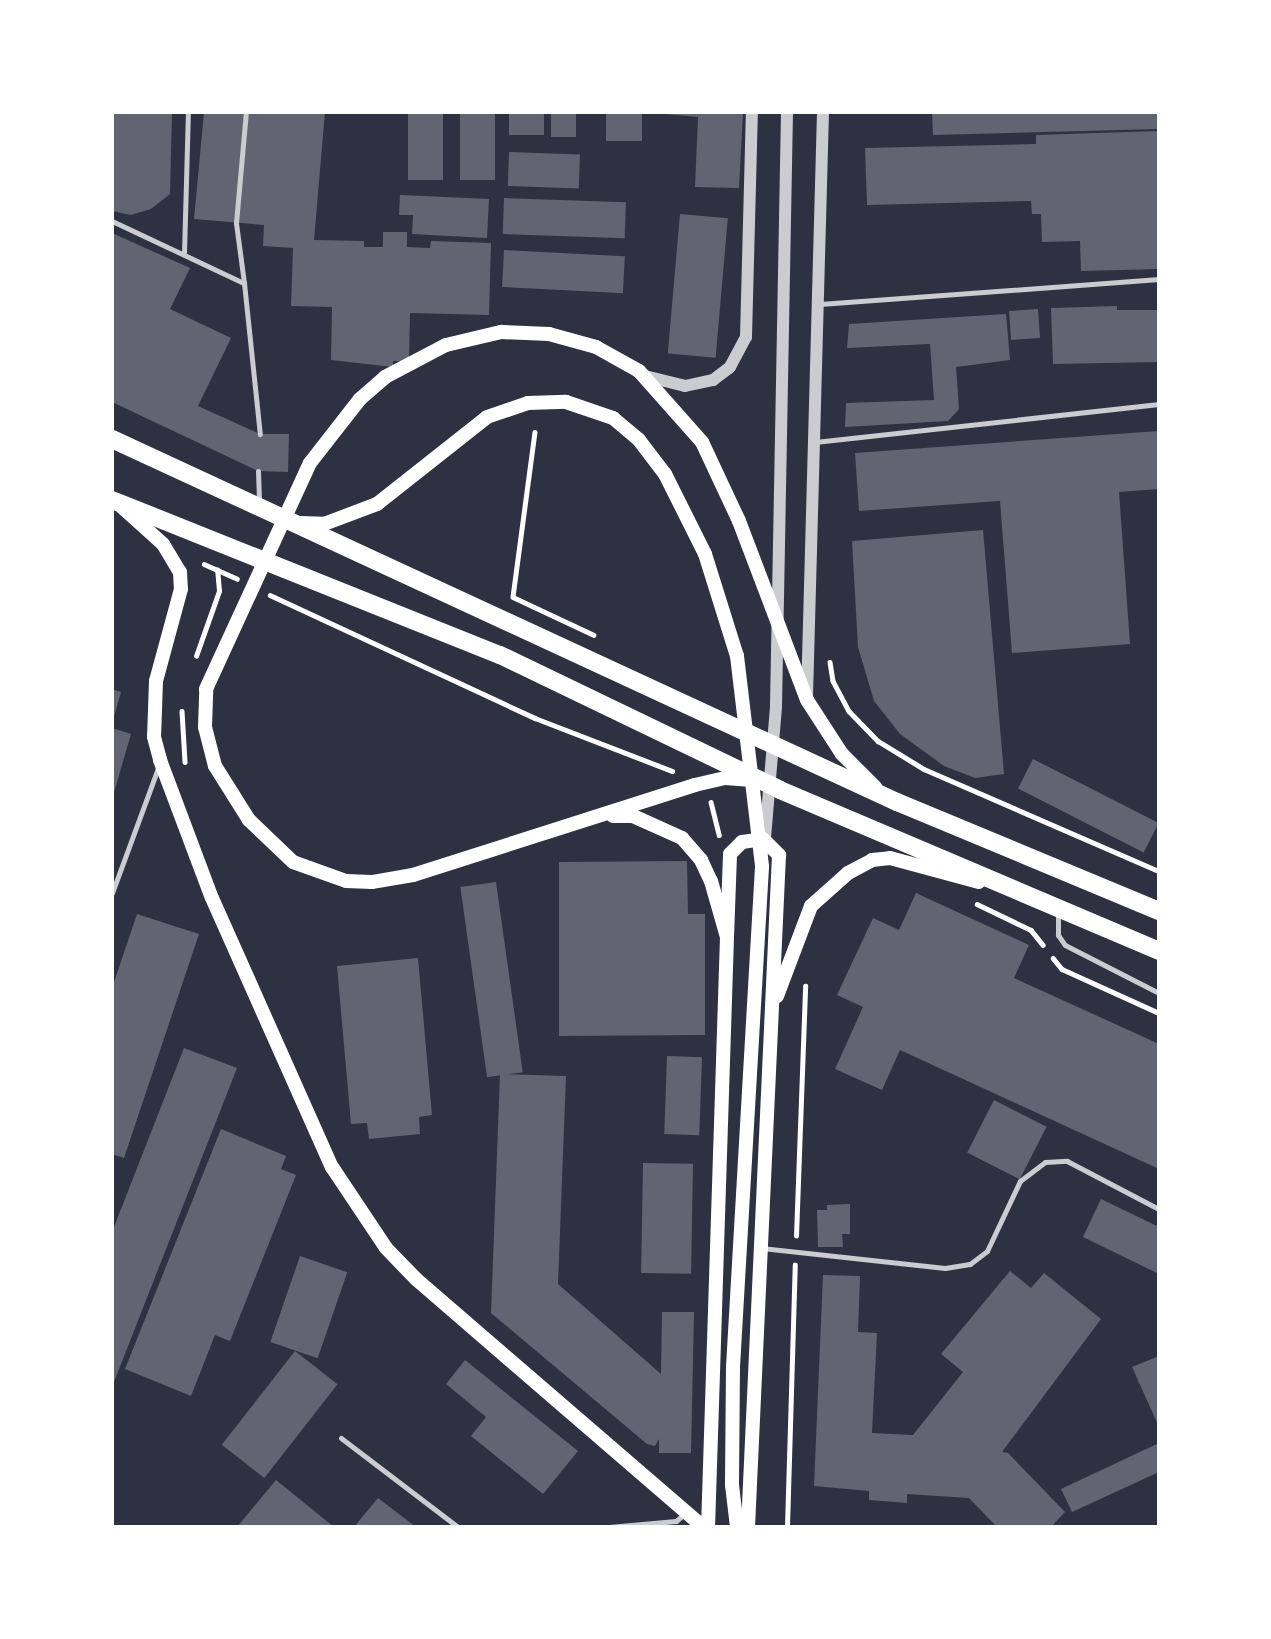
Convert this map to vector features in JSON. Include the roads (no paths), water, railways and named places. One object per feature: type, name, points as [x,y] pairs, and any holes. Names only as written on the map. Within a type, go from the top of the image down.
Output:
[{"type":"main road","points":[[780,790],[751,779],[725,778],[413,875],[372,882],[318,873],[273,846],[224,785],[209,746],[204,707],[210,675],[310,463],[336,426],[385,377],[446,345],[473,336],[526,331],[596,347],[645,376],[702,442],[739,521],[807,700],[842,754],[867,782],[897,802]]},
{"type":"main road","points":[[281,517],[308,525],[336,521],[377,504],[405,484],[469,429],[506,409],[528,403],[579,405],[613,418],[639,440],[684,508],[722,600],[748,719],[762,867],[733,1367],[732,1485],[737,1527]]},
{"type":"main road","points":[[112,439],[897,802],[1159,911]]},
{"type":"main road","points":[[115,502],[163,544],[180,572],[181,589],[156,681],[154,737],[160,760],[212,898],[332,1167],[358,1211],[416,1279],[706,1527]]},
{"type":"main road","points":[[115,502],[500,655],[780,790],[1159,951]]},
{"type":"main road","points":[[605,816],[633,817],[682,838],[711,881],[727,937]]},
{"type":"main road","points":[[706,1527],[730,854],[742,842],[763,839],[779,855],[748,1527]]},
{"type":"main road","points":[[772,1010],[811,906],[827,888],[872,860],[910,861],[1028,897]]},
{"type":"street","points":[[645,376],[685,386],[713,380],[730,367],[746,337],[752,112]]},
{"type":"street","points":[[762,867],[776,706],[787,112]]},
{"type":"street","points":[[807,700],[820,304],[823,112]]},
{"type":"lane","points":[[184,253],[188,112]]},
{"type":"lane","points":[[246,112],[236,223],[260,434]]},
{"type":"lane","points":[[112,221],[244,283]]},
{"type":"lane","points":[[820,304],[1159,279]]},
{"type":"lane","points":[[815,442],[1159,404]]},
{"type":"lane","points":[[258,471],[259,507]]},
{"type":"lane","points":[[112,893],[160,760]]},
{"type":"lane","points":[[1058,909],[1058,935],[1065,945],[1159,993]]},
{"type":"lane","points":[[761,1248],[945,1268],[970,1264],[987,1251],[1020,1181],[1045,1162],[1067,1161],[1159,1209]]},
{"type":"lane","points":[[341,1438],[458,1527]]},
{"type":"lane","points":[[609,1527],[676,1521],[686,1511]]}]
